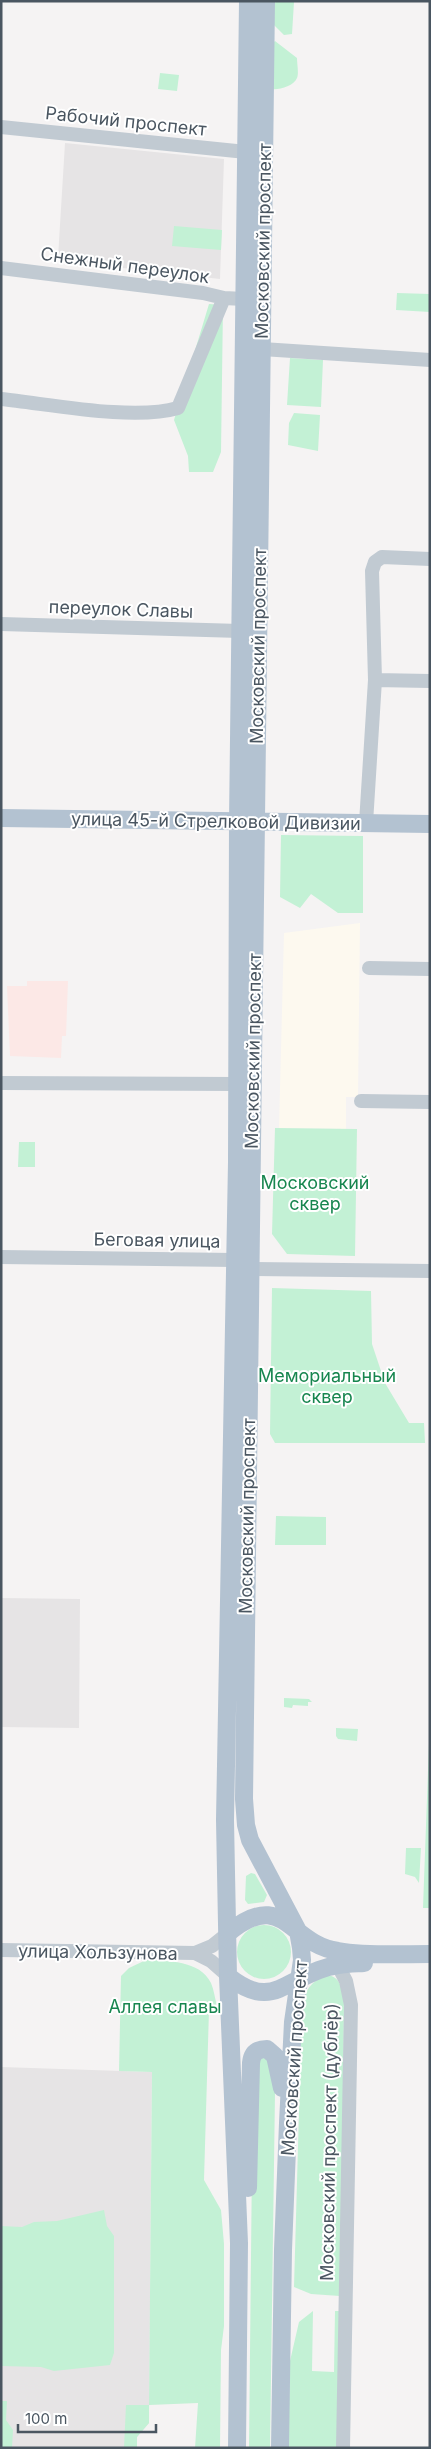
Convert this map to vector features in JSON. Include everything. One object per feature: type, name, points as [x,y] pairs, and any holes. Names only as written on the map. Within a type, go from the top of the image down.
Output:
[{"type":"main road","name":"Московский проспект","points":[[248,1],[240,630],[246,822],[250,1269],[245,1702],[246,1825],[250,1840],[298,1931],[302,1960],[293,2022],[282,2250],[280,2448]]},
{"type":"main road","name":"Московский проспект","points":[[237,2448],[239,2243],[228,1976],[225,1820],[238,1084],[262,349],[266,1]]},
{"type":"main road","points":[[244,348],[262,349]]},
{"type":"main road","name":"улица 45-й Стрелковой Дивизии","points":[[1,818],[430,824]]},
{"type":"main road","name":"улица Хользунова","points":[[227,1934],[243,1921],[254,1916],[267,1915],[282,1919],[317,1945],[337,1951],[430,1954]]},
{"type":"main road","name":"улица Хользунова","points":[[228,1976],[241,1986],[255,1992],[270,1992],[337,1964],[430,1963]]},
{"type":"main road","points":[[239,2243],[247,2219],[251,2063],[254,2054],[258,2050],[272,2052],[278,2062],[288,2123]]},
{"type":"street","name":"Рабочий проспект","points":[[1,127],[246,152]]},
{"type":"street","name":"Снежный переулок","points":[[1,268],[203,292],[224,298],[244,299]]},
{"type":"street","points":[[1,399],[120,412],[165,412],[178,408],[224,298]]},
{"type":"street","points":[[262,349],[430,360]]},
{"type":"street","points":[[366,823],[375,680],[372,571],[375,562],[382,557],[430,558]]},
{"type":"street","name":"переулок Славы","points":[[1,624],[240,630]]},
{"type":"street","points":[[375,680],[430,682]]},
{"type":"street","points":[[369,968],[430,969]]},
{"type":"street","points":[[1,1083],[238,1084]]},
{"type":"street","points":[[361,1101],[430,1102]]},
{"type":"street","name":"Беговая улица","points":[[1,1257],[234,1260],[250,1269],[430,1271]]},
{"type":"street","name":"улица Хользунова","points":[[1,1950],[195,1953],[212,1946],[227,1934]]},
{"type":"street","name":"улица Хользунова","points":[[195,1953],[211,1961],[228,1976]]},
{"type":"street","name":"Московский проспект (дублёр)","points":[[337,1964],[346,1981],[351,2005],[343,2448]]},
{"type":"shaded area","points":[[65,143],[224,159],[220,279],[61,261],[58,258]]},
{"type":"shaded area","points":[[360,923],[358,1097],[346,1097],[346,1129],[279,1128],[284,933]]},
{"type":"shaded area","points":[[27,981],[68,981],[66,1036],[62,1036],[61,1058],[10,1056],[7,986],[27,986]]},
{"type":"shaded area","points":[[1,1598],[80,1599],[79,1728],[1,1727]]},
{"type":"shaded area","points":[[1,2067],[152,2072],[149,2423],[137,2437],[137,2448],[1,2448]]},
{"type":"green space","points":[[278,1],[294,2],[292,34],[284,35],[272,23],[272,4]]},
{"type":"green space","points":[[275,41],[297,58],[298,71],[297,78],[293,83],[286,87],[272,89],[273,43]]},
{"type":"green space","points":[[160,73],[179,75],[177,91],[158,89]]},
{"type":"green space","points":[[174,226],[222,230],[221,250],[172,246]]},
{"type":"green space","points":[[397,293],[430,294],[430,312],[396,310]]},
{"type":"green space","points":[[209,304],[223,305],[221,452],[213,472],[189,472],[188,456],[174,420]]},
{"type":"green space","points":[[290,358],[323,360],[321,407],[287,405]]},
{"type":"green space","points":[[294,413],[320,415],[318,451],[288,445],[289,423]]},
{"type":"green space","points":[[281,835],[363,836],[363,913],[338,913],[311,894],[300,908],[280,897]]},
{"type":"green space","name":"Московский сквер","points":[[275,1128],[357,1129],[355,1256],[287,1254],[272,1234]]},
{"type":"green space","points":[[19,1142],[35,1142],[35,1167],[18,1167]]},
{"type":"green space","name":"Мемориальный сквер","points":[[272,1288],[371,1291],[372,1344],[385,1383],[409,1423],[424,1423],[425,1443],[275,1443],[270,1434]]},
{"type":"green space","points":[[276,1516],[326,1517],[326,1545],[275,1545]]},
{"type":"green space","points":[[284,1698],[309,1699],[312,1702],[308,1702],[308,1706],[293,1705],[292,1708],[284,1707]]},
{"type":"green space","points":[[430,1716],[430,1908],[423,1908]]},
{"type":"green space","points":[[336,1728],[358,1729],[357,1741],[338,1739]]},
{"type":"green space","points":[[406,1848],[421,1848],[419,1883],[415,1877],[405,1874]]},
{"type":"green space","points":[[251,1873],[255,1874],[267,1895],[264,1902],[248,1904],[245,1900],[246,1876]]},
{"type":"green space","points":[[259,1925],[269,1925],[279,1929],[287,1937],[291,1952],[287,1967],[279,1975],[269,1979],[259,1979],[249,1975],[241,1967],[237,1957],[237,1947],[241,1937],[249,1929]]},
{"type":"green space","name":"Аллея славы","points":[[146,1960],[182,1963],[199,1970],[206,1975],[211,1983],[217,2006],[209,2010],[204,2180],[221,2210],[224,2244],[224,2326],[221,2350],[220,2448],[195,2448],[198,2403],[149,2405],[152,2072],[119,2071],[121,1976],[129,1968]]},
{"type":"green space","points":[[327,1975],[337,1980],[341,1986],[344,1998],[342,2294],[340,2296],[311,2294],[294,2287],[302,2007],[304,1996],[309,1987]]},
{"type":"green space","points":[[261,2052],[273,2066],[275,2093],[270,2448],[249,2448],[253,2065]]},
{"type":"green space","points":[[104,2210],[107,2226],[114,2236],[114,2353],[110,2365],[54,2371],[41,2367],[1,2366],[1,2226],[22,2227],[34,2222],[57,2221]]},
{"type":"green space","points":[[313,2311],[312,2371],[334,2372],[335,2311],[341,2311],[339,2448],[288,2448],[290,2361],[299,2322]]},
{"type":"green space","points":[[1,2401],[7,2401],[6,2420],[13,2430],[12,2448],[1,2448]]},
{"type":"green space","points":[[126,2405],[149,2405],[149,2423],[137,2437],[137,2448],[124,2448]]}]
